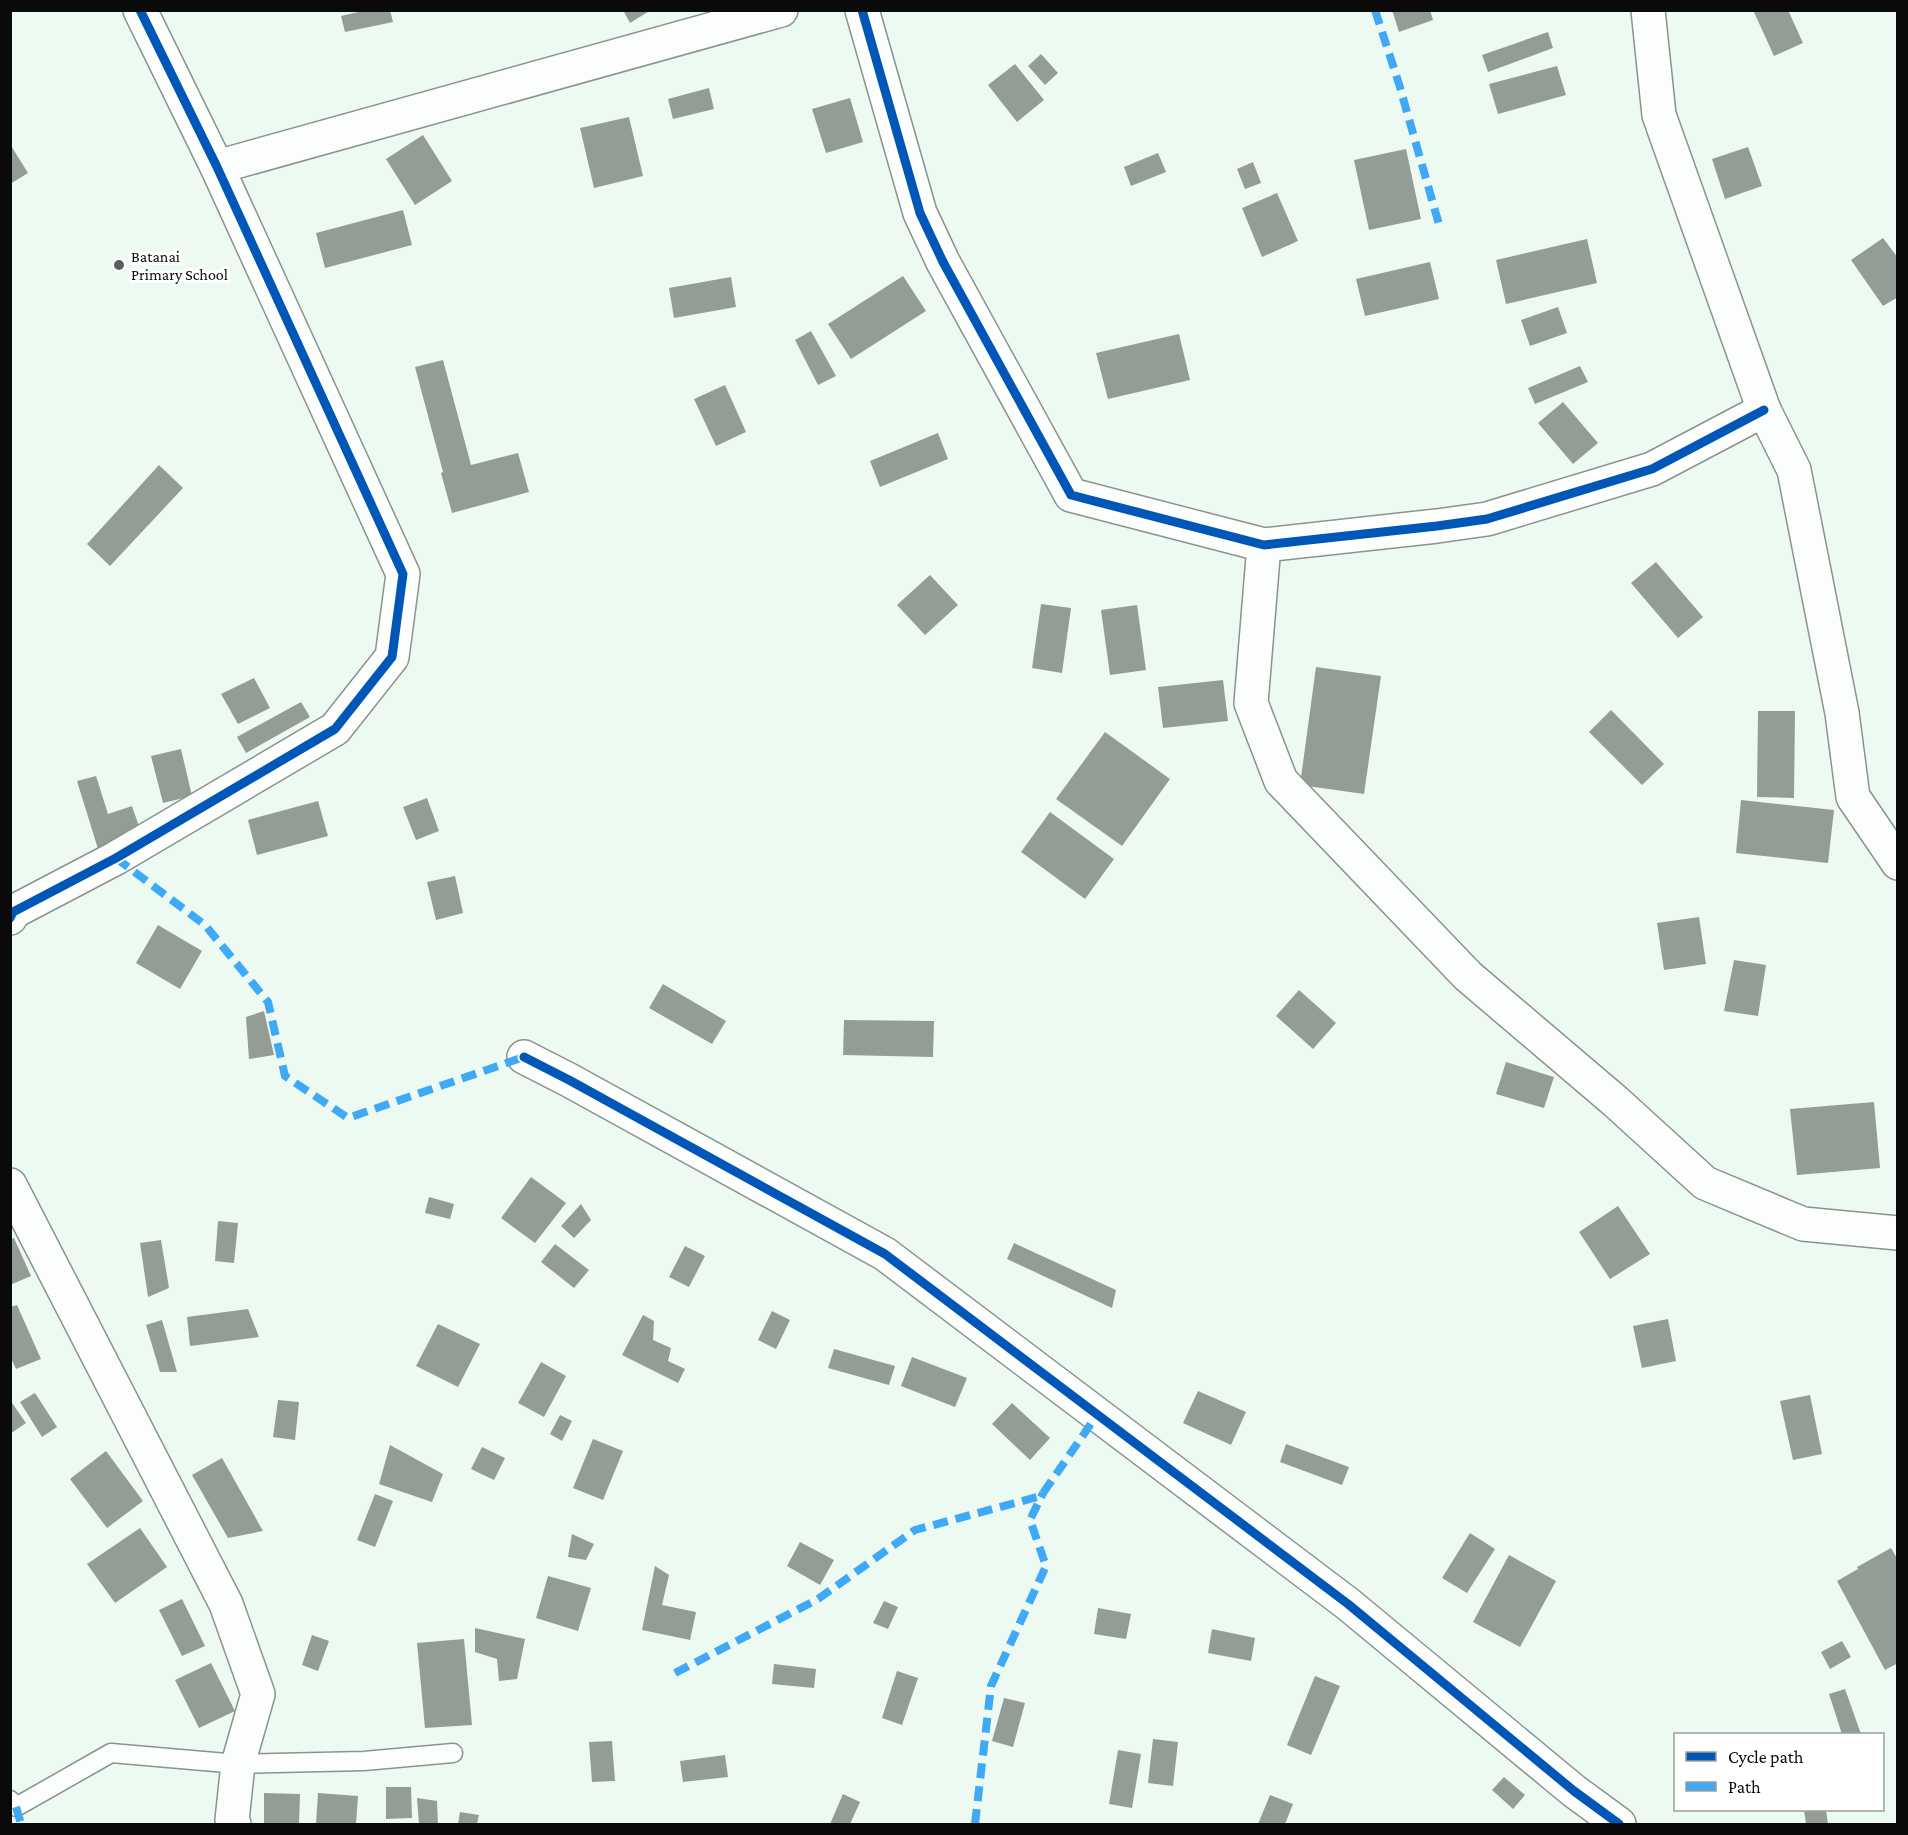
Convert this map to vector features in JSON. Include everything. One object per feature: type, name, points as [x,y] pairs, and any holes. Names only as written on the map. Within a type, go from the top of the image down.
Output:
[{"type":"street","points":[[10,918],[13,912],[116,858],[335,729],[393,657],[404,574],[217,167],[140,10]]},
{"type":"street","points":[[217,167],[781,10]]},
{"type":"street","points":[[862,10],[920,213],[943,262],[1071,495],[1264,545],[1487,519],[1652,469],[1764,410]]},
{"type":"street","points":[[1648,10],[1659,115],[1764,410],[1794,470],[1842,713],[1853,797],[1898,863]]},
{"type":"street","points":[[1264,545],[1251,703],[1281,781],[1468,976],[1615,1101],[1705,1183],[1803,1224],[1898,1233]]},
{"type":"street","points":[[524,1057],[885,1254],[1348,1604],[1574,1791],[1619,1824]]},
{"type":"street","points":[[10,1185],[226,1604],[258,1694],[238,1764],[232,1820],[234,1824]]},
{"type":"lane","points":[[10,1800],[16,1808],[111,1753],[238,1764],[364,1761],[453,1753]]},
{"type":"building","points":[[367,10],[390,10],[393,22],[345,32],[341,16]]},
{"type":"building","points":[[623,10],[651,10],[630,23]]},
{"type":"building","points":[[1392,10],[1430,10],[1433,20],[1399,32]]},
{"type":"building","points":[[1753,10],[1788,10],[1803,43],[1774,56]]},
{"type":"building","points":[[1548,32],[1553,48],[1488,72],[1482,55]]},
{"type":"building","points":[[1041,54],[1058,73],[1045,85],[1028,66]]},
{"type":"building","points":[[1015,64],[1044,100],[1017,122],[988,85]]},
{"type":"building","points":[[1557,66],[1566,95],[1498,114],[1489,84]]},
{"type":"building","points":[[709,88],[714,109],[673,119],[668,99]]},
{"type":"building","points":[[850,98],[863,142],[826,153],[812,109]]},
{"type":"building","points":[[629,117],[643,176],[594,188],[580,128]]},
{"type":"building","points":[[423,135],[452,181],[415,205],[386,159]]},
{"type":"building","points":[[10,144],[28,173],[10,184]]},
{"type":"building","points":[[1748,147],[1762,186],[1725,199],[1712,159]]},
{"type":"building","points":[[1406,149],[1421,219],[1369,230],[1354,160]]},
{"type":"building","points":[[1158,153],[1166,172],[1131,186],[1124,167]]},
{"type":"building","points":[[1253,162],[1261,183],[1245,189],[1237,169]]},
{"type":"building","points":[[1277,193],[1298,241],[1262,257],[1242,208]]},
{"type":"building","points":[[403,210],[412,245],[325,268],[316,233]]},
{"type":"building","points":[[1883,238],[1898,258],[1898,297],[1883,306],[1851,260]]},
{"type":"building","points":[[1587,239],[1597,283],[1506,304],[1496,260]]},
{"type":"building","points":[[1430,262],[1439,299],[1365,316],[1356,279]]},
{"type":"building","points":[[903,276],[926,311],[851,359],[828,324]]},
{"type":"building","points":[[731,277],[736,307],[674,318],[669,288]]},
{"type":"building","points":[[1558,307],[1567,333],[1530,346],[1521,320]]},
{"type":"building","points":[[811,331],[836,376],[818,385],[795,340]]},
{"type":"building","points":[[1179,334],[1190,380],[1108,399],[1096,353]]},
{"type":"building","points":[[443,360],[471,465],[518,453],[529,492],[452,513],[415,367]]},
{"type":"building","points":[[1580,366],[1588,382],[1535,404],[1528,388]]},
{"type":"building","points":[[725,385],[746,432],[716,446],[694,399]]},
{"type":"building","points":[[1563,402],[1598,443],[1573,464],[1538,423]]},
{"type":"building","points":[[938,433],[948,459],[880,487],[870,461]]},
{"type":"building","points":[[159,465],[183,488],[110,566],[87,544]]},
{"type":"building","points":[[1656,562],[1703,617],[1678,638],[1631,583]]},
{"type":"building","points":[[930,575],[958,605],[925,635],[897,605]]},
{"type":"building","points":[[1041,604],[1071,608],[1062,673],[1032,668]]},
{"type":"building","points":[[1137,605],[1146,670],[1110,675],[1101,610]]},
{"type":"building","points":[[1316,667],[1381,676],[1364,794],[1300,785]]},
{"type":"building","points":[[254,678],[270,708],[238,724],[221,694]]},
{"type":"building","points":[[1223,680],[1228,721],[1163,728],[1158,687]]},
{"type":"building","points":[[301,702],[310,717],[246,753],[237,737]]},
{"type":"building","points":[[1611,710],[1664,764],[1642,785],[1589,732]]},
{"type":"building","points":[[1758,711],[1795,711],[1794,798],[1757,797]]},
{"type":"building","points":[[1105,732],[1170,779],[1122,846],[1056,799]]},
{"type":"building","points":[[181,749],[192,796],[163,803],[151,756]]},
{"type":"building","points":[[96,776],[108,814],[132,806],[142,835],[98,849],[77,781]]},
{"type":"building","points":[[427,798],[439,831],[416,840],[403,807]]},
{"type":"building","points":[[1741,800],[1834,810],[1828,863],[1736,853]]},
{"type":"building","points":[[318,801],[328,836],[257,855],[248,820]]},
{"type":"building","points":[[1050,812],[1114,859],[1085,899],[1021,852]]},
{"type":"building","points":[[455,876],[463,913],[436,920],[427,882]]},
{"type":"building","points":[[1699,917],[1706,964],[1664,970],[1657,923]]},
{"type":"building","points":[[158,925],[202,951],[180,989],[136,963]]},
{"type":"building","points":[[1734,960],[1766,965],[1758,1016],[1724,1011]]},
{"type":"building","points":[[663,984],[726,1021],[712,1044],[649,1008]]},
{"type":"building","points":[[1299,990],[1336,1023],[1313,1049],[1276,1016]]},
{"type":"building","points":[[264,1011],[274,1055],[249,1059],[246,1017]]},
{"type":"building","points":[[844,1020],[934,1021],[933,1057],[843,1055]]},
{"type":"building","points":[[1506,1062],[1554,1077],[1544,1108],[1496,1094]]},
{"type":"building","points":[[1874,1102],[1880,1168],[1797,1175],[1790,1109]]},
{"type":"building","points":[[531,1177],[566,1203],[535,1243],[501,1218]]},
{"type":"building","points":[[429,1197],[454,1204],[450,1219],[425,1213]]},
{"type":"building","points":[[581,1204],[591,1220],[574,1238],[561,1226]]},
{"type":"building","points":[[1618,1206],[1650,1254],[1610,1279],[1579,1232]]},
{"type":"building","points":[[218,1221],[238,1223],[234,1263],[215,1261]]},
{"type":"building","points":[[14,1238],[31,1276],[10,1285],[10,1239]]},
{"type":"building","points":[[161,1240],[169,1288],[148,1297],[140,1243]]},
{"type":"building","points":[[1014,1243],[1116,1290],[1112,1308],[1007,1259]]},
{"type":"building","points":[[555,1244],[589,1270],[574,1288],[541,1262]]},
{"type":"building","points":[[685,1246],[705,1256],[689,1287],[669,1277]]},
{"type":"building","points":[[17,1305],[41,1359],[16,1369],[10,1356],[10,1307]]},
{"type":"building","points":[[248,1309],[259,1337],[190,1346],[187,1317]]},
{"type":"building","points":[[772,1311],[790,1320],[776,1349],[758,1340]]},
{"type":"building","points":[[643,1315],[654,1321],[653,1340],[671,1348],[668,1361],[685,1369],[678,1383],[622,1355]]},
{"type":"building","points":[[1668,1319],[1676,1361],[1642,1368],[1633,1326]]},
{"type":"building","points":[[162,1320],[177,1372],[160,1372],[146,1325]]},
{"type":"building","points":[[438,1324],[480,1344],[458,1387],[416,1366]]},
{"type":"building","points":[[834,1349],[895,1366],[889,1385],[828,1368]]},
{"type":"building","points":[[912,1357],[967,1378],[955,1407],[901,1386]]},
{"type":"building","points":[[541,1362],[566,1376],[544,1417],[518,1403]]},
{"type":"building","points":[[1198,1391],[1246,1412],[1231,1445],[1183,1423]]},
{"type":"building","points":[[35,1393],[57,1427],[42,1437],[20,1402]]},
{"type":"building","points":[[1810,1395],[1822,1454],[1793,1460],[1780,1401]]},
{"type":"building","points":[[10,1400],[26,1423],[10,1434]]},
{"type":"building","points":[[278,1400],[299,1402],[295,1440],[273,1437]]},
{"type":"building","points":[[1012,1403],[1050,1438],[1030,1460],[992,1424]]},
{"type":"building","points":[[560,1415],[572,1421],[562,1441],[550,1434]]},
{"type":"building","points":[[593,1439],[623,1451],[603,1500],[573,1488]]},
{"type":"building","points":[[1286,1444],[1349,1467],[1342,1485],[1280,1462]]},
{"type":"building","points":[[390,1445],[443,1474],[432,1502],[379,1484]]},
{"type":"building","points":[[482,1447],[505,1458],[494,1480],[471,1469]]},
{"type":"building","points":[[106,1451],[143,1501],[107,1528],[70,1479]]},
{"type":"building","points":[[222,1458],[263,1531],[228,1538],[192,1475]]},
{"type":"building","points":[[375,1494],[393,1501],[375,1547],[357,1540]]},
{"type":"building","points":[[140,1528],[167,1567],[115,1603],[87,1564]]},
{"type":"building","points":[[1470,1533],[1495,1549],[1467,1593],[1442,1578]]},
{"type":"building","points":[[572,1534],[594,1544],[586,1560],[568,1557]]},
{"type":"building","points":[[800,1542],[834,1560],[820,1585],[787,1566]]},
{"type":"building","points":[[1891,1548],[1898,1560],[1898,1663],[1885,1670],[1837,1581]]},
{"type":"building","points":[[1509,1555],[1556,1581],[1520,1647],[1473,1622]]},
{"type":"building","points":[[655,1566],[669,1575],[662,1605],[696,1612],[690,1640],[642,1630]]},
{"type":"building","points":[[548,1576],[591,1588],[578,1631],[536,1618]]},
{"type":"building","points":[[182,1599],[205,1646],[182,1656],[159,1610]]},
{"type":"building","points":[[884,1601],[898,1607],[888,1629],[873,1623]]},
{"type":"building","points":[[1098,1608],[1131,1614],[1126,1639],[1094,1634]]},
{"type":"building","points":[[475,1628],[525,1639],[517,1679],[499,1681],[497,1659],[475,1652]]},
{"type":"building","points":[[1212,1629],[1255,1638],[1251,1661],[1208,1653]]},
{"type":"building","points":[[312,1635],[329,1641],[318,1671],[302,1665]]},
{"type":"building","points":[[464,1639],[472,1725],[425,1728],[417,1643]]},
{"type":"building","points":[[1842,1641],[1851,1657],[1830,1669],[1821,1652]]},
{"type":"building","points":[[211,1663],[235,1711],[199,1728],[175,1680]]},
{"type":"building","points":[[774,1664],[816,1669],[814,1688],[772,1684]]},
{"type":"building","points":[[897,1671],[918,1678],[902,1725],[882,1718]]},
{"type":"building","points":[[1315,1676],[1340,1686],[1311,1755],[1287,1745]]},
{"type":"building","points":[[1845,1689],[1861,1733],[1842,1733],[1829,1694]]},
{"type":"building","points":[[1004,1698],[1025,1703],[1013,1747],[992,1741]]},
{"type":"building","points":[[1153,1739],[1178,1742],[1173,1786],[1148,1783]]},
{"type":"building","points":[[612,1741],[615,1781],[592,1782],[589,1742]]},
{"type":"building","points":[[1118,1750],[1141,1754],[1132,1808],[1109,1804]]},
{"type":"building","points":[[725,1755],[728,1777],[683,1782],[680,1761]]},
{"type":"building","points":[[1504,1777],[1525,1795],[1513,1809],[1492,1790]]},
{"type":"building","points":[[386,1787],[411,1787],[412,1818],[386,1819]]},
{"type":"building","points":[[264,1793],[300,1794],[299,1824],[264,1824]]},
{"type":"building","points":[[318,1793],[358,1796],[356,1824],[316,1824]]},
{"type":"building","points":[[843,1794],[860,1802],[850,1824],[830,1824]]},
{"type":"building","points":[[1270,1795],[1293,1804],[1285,1824],[1258,1824]]},
{"type":"building","points":[[417,1798],[437,1801],[438,1824],[419,1824]]},
{"type":"building","points":[[1804,1811],[1826,1811],[1828,1824],[1806,1824]]},
{"type":"building","points":[[460,1812],[479,1815],[477,1824],[458,1824]]},
{"type":"marked path","points":[[1375,10],[1399,84],[1440,228]]},
{"type":"marked path","points":[[116,858],[205,925],[268,1002],[285,1076],[348,1118],[524,1057]]},
{"type":"marked path","points":[[675,1673],[818,1599],[915,1530],[1041,1496],[1097,1415]]},
{"type":"marked path","points":[[975,1824],[991,1686],[1046,1566],[1030,1520],[1043,1493]]},
{"type":"marked path","points":[[16,1807],[21,1824]]},
{"type":"cycle path","points":[[10,918],[13,912],[116,858],[335,729],[392,657],[403,574],[217,167],[140,10]]},
{"type":"cycle path","points":[[862,10],[920,213],[943,262],[1071,495],[1264,545],[1437,526],[1487,519],[1652,469],[1764,410]]},
{"type":"cycle path","points":[[524,1057],[885,1254],[1348,1604],[1574,1791],[1619,1824]]},
{"type":"place","name":"Batanai Primary School","points":[[119,265]]}]
